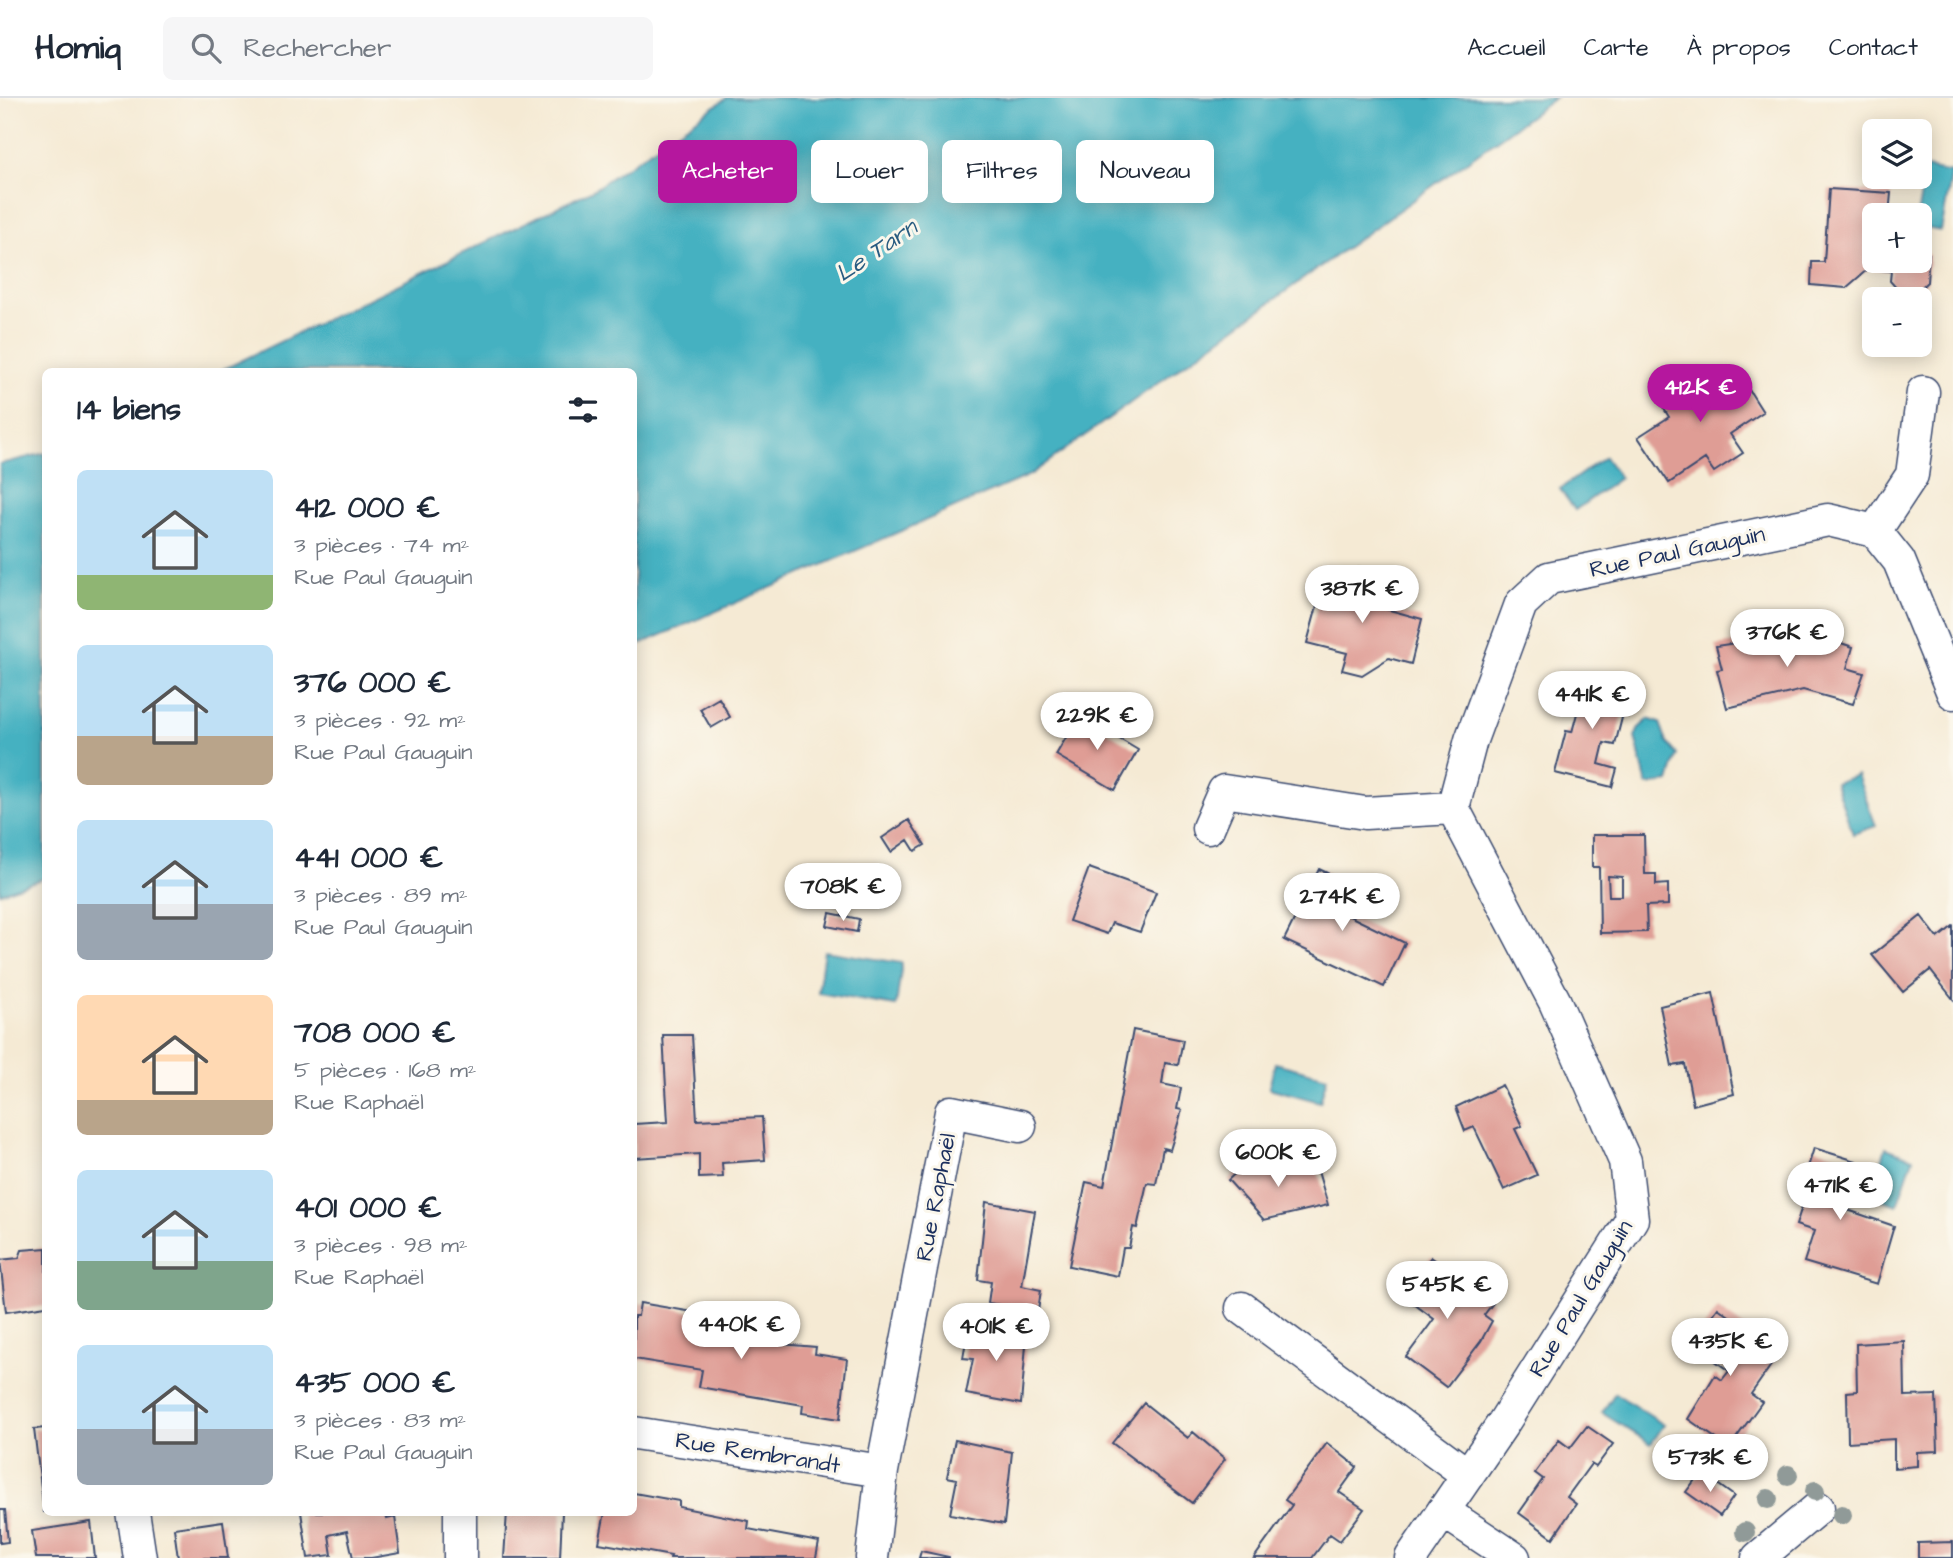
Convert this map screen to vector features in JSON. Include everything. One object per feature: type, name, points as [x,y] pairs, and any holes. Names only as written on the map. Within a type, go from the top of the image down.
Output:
[{"type":"street","points":[[1923,392],[1912,475],[1875,531],[1899,561],[1953,694]]},
{"type":"street","name":"Rue Paul Gauguin","points":[[1411,1558],[1503,1425],[1632,1219],[1625,1161],[1555,1002],[1453,808],[1471,740],[1521,604],[1549,578],[1828,520],[1875,531]]},
{"type":"street","points":[[1208,828],[1224,790],[1365,813],[1453,808]]},
{"type":"street","name":"Rue Raphaël","points":[[872,1558],[882,1471],[951,1112],[1020,1126]]},
{"type":"street","points":[[1242,1308],[1468,1475]]},
{"type":"street","name":"Rue Rembrandt","points":[[637,1433],[882,1471]]},
{"type":"street","points":[[1758,1558],[1818,1508]]},
{"type":"street","points":[[1443,1511],[1514,1558]]},
{"type":"street","points":[[134,1516],[140,1558]]},
{"type":"street","points":[[460,1516],[460,1558]]},
{"type":"water","name":"Le Tarn","points":[[727,98],[1555,98],[1030,475],[637,646],[637,368],[226,368],[593,190],[658,145],[658,203],[797,203],[797,140],[666,140]]},
{"type":"water","points":[[1932,169],[1952,173],[1941,231],[1932,229],[1932,203],[1919,203],[1922,189],[1932,189]]},
{"type":"water","points":[[42,454],[42,879],[0,893],[0,464]]},
{"type":"water","points":[[1605,457],[1620,478],[1575,510],[1560,489]]},
{"type":"water","points":[[1648,719],[1660,723],[1667,742],[1677,755],[1669,782],[1647,785],[1635,737]]},
{"type":"water","points":[[1857,775],[1876,826],[1853,834],[1835,783]]},
{"type":"water","points":[[824,951],[902,963],[896,1006],[818,993]]},
{"type":"water","points":[[1275,1063],[1327,1077],[1320,1102],[1269,1088]]},
{"type":"water","points":[[1886,1148],[1913,1158],[1897,1205],[1870,1195]]},
{"type":"water","points":[[1615,1393],[1664,1425],[1651,1444],[1602,1413]]},
{"type":"building","points":[[1829,189],[1891,193],[1890,203],[1862,203],[1863,273],[1846,288],[1811,285],[1812,262],[1824,262]]},
{"type":"building","points":[[1891,273],[1928,273],[1927,282],[1922,287],[1895,287],[1890,281]]},
{"type":"building","points":[[1701,367],[1713,386],[1737,371],[1763,412],[1730,434],[1743,453],[1714,472],[1705,459],[1669,483],[1638,437],[1669,417],[1656,396]]},
{"type":"building","points":[[1360,567],[1376,597],[1388,601],[1386,609],[1422,619],[1411,664],[1389,658],[1362,675],[1342,670],[1347,653],[1307,643],[1322,588]]},
{"type":"building","points":[[1792,627],[1853,647],[1847,668],[1864,673],[1853,704],[1803,690],[1727,708],[1717,670],[1722,669],[1716,646],[1787,635]]},
{"type":"building","points":[[1576,672],[1620,684],[1615,704],[1625,706],[1615,745],[1604,743],[1599,764],[1617,769],[1612,787],[1555,773],[1566,731],[1572,732],[1582,695],[1571,692]]},
{"type":"building","points":[[719,698],[730,717],[711,728],[700,709]]},
{"type":"building","points":[[1079,715],[1138,750],[1115,790],[1056,755]]},
{"type":"building","points":[[909,820],[925,845],[915,851],[908,840],[891,852],[882,838]]},
{"type":"building","points":[[1592,835],[1644,835],[1645,874],[1656,874],[1656,885],[1668,884],[1668,905],[1646,906],[1647,932],[1600,933],[1599,867],[1592,867]],"holes":[[[1608,876],[1622,877],[1622,896],[1609,896]]]},
{"type":"building","points":[[1089,868],[1156,892],[1140,932],[1112,923],[1107,934],[1069,921]]},
{"type":"building","points":[[1319,869],[1352,885],[1339,911],[1405,943],[1384,987],[1284,940]]},
{"type":"building","points":[[830,913],[859,919],[857,932],[827,926]]},
{"type":"building","points":[[1921,916],[1938,938],[1953,926],[1953,999],[1930,970],[1903,992],[1872,955]]},
{"type":"building","points":[[1713,993],[1734,1094],[1693,1105],[1685,1064],[1672,1066],[1660,1006]]},
{"type":"building","points":[[1133,1030],[1183,1040],[1178,1065],[1165,1063],[1162,1084],[1181,1088],[1177,1109],[1182,1110],[1170,1150],[1163,1148],[1156,1184],[1147,1183],[1137,1228],[1133,1227],[1129,1248],[1123,1248],[1118,1276],[1069,1266],[1086,1182],[1104,1186]]},
{"type":"building","points":[[663,1035],[692,1035],[697,1120],[762,1117],[765,1160],[722,1163],[723,1177],[699,1178],[699,1154],[637,1158],[637,1124],[668,1122]]},
{"type":"building","points":[[1502,1085],[1522,1126],[1515,1129],[1537,1175],[1504,1190],[1474,1127],[1465,1131],[1456,1107]]},
{"type":"building","points":[[1814,1148],[1856,1161],[1842,1208],[1894,1226],[1877,1284],[1804,1262],[1814,1231],[1796,1225],[1804,1200],[1798,1199]]},
{"type":"building","points":[[1258,1152],[1281,1177],[1317,1168],[1328,1205],[1264,1220],[1228,1180]]},
{"type":"building","points":[[986,1202],[1035,1211],[1022,1286],[1041,1290],[1038,1311],[988,1303],[991,1282],[978,1280]]},
{"type":"building","points":[[42,1248],[42,1307],[6,1312],[0,1260],[19,1258],[22,1250]]},
{"type":"building","points":[[1431,1257],[1493,1303],[1484,1315],[1492,1321],[1481,1341],[1446,1387],[1406,1357],[1434,1319],[1402,1295]]},
{"type":"building","points":[[640,1303],[711,1315],[708,1333],[816,1347],[815,1354],[847,1359],[840,1419],[802,1413],[803,1405],[699,1387],[702,1370],[637,1359]]},
{"type":"building","points":[[1718,1308],[1767,1343],[1761,1350],[1774,1361],[1751,1394],[1762,1402],[1726,1452],[1715,1444],[1718,1440],[1688,1419],[1715,1375],[1722,1380],[1729,1371],[1692,1344]]},
{"type":"building","points":[[969,1323],[1027,1333],[1021,1404],[966,1394],[973,1359],[963,1358]]},
{"type":"building","points":[[1904,1341],[1905,1396],[1936,1395],[1938,1451],[1917,1452],[1917,1466],[1894,1468],[1894,1439],[1848,1442],[1847,1392],[1857,1391],[1856,1344]]},
{"type":"building","points":[[1144,1403],[1188,1438],[1193,1432],[1225,1459],[1192,1503],[1112,1443]]},
{"type":"building","points":[[1587,1426],[1613,1444],[1596,1467],[1591,1464],[1567,1497],[1576,1504],[1553,1538],[1519,1513],[1543,1479],[1535,1473],[1559,1440],[1570,1448]]},
{"type":"building","points":[[42,1428],[42,1495],[34,1429]]},
{"type":"building","points":[[955,1440],[1012,1452],[1004,1524],[950,1514],[957,1479],[947,1477]]},
{"type":"building","points":[[1327,1443],[1357,1467],[1339,1492],[1364,1509],[1340,1541],[1330,1534],[1312,1558],[1254,1558],[1292,1505],[1285,1500]]},
{"type":"building","points":[[1701,1472],[1734,1496],[1720,1516],[1686,1492]]},
{"type":"building","points":[[637,1494],[679,1501],[679,1507],[749,1521],[748,1529],[819,1542],[816,1558],[670,1558],[671,1556],[599,1543],[604,1516],[637,1516]]},
{"type":"building","points":[[0,1510],[5,1510],[8,1542],[0,1543]]},
{"type":"building","points":[[302,1516],[395,1517],[400,1553],[353,1558],[347,1531],[329,1535],[332,1555],[308,1558]]},
{"type":"building","points":[[507,1516],[562,1516],[560,1558],[504,1558]]},
{"type":"building","points":[[223,1521],[228,1558],[178,1558],[174,1528]]},
{"type":"building","points":[[91,1522],[95,1558],[36,1558],[32,1531]]},
{"type":"building","points":[[1953,1542],[1953,1558],[1918,1558],[1918,1543]]},
{"type":"building","points":[[921,1551],[949,1557],[949,1558],[919,1558]]}]
